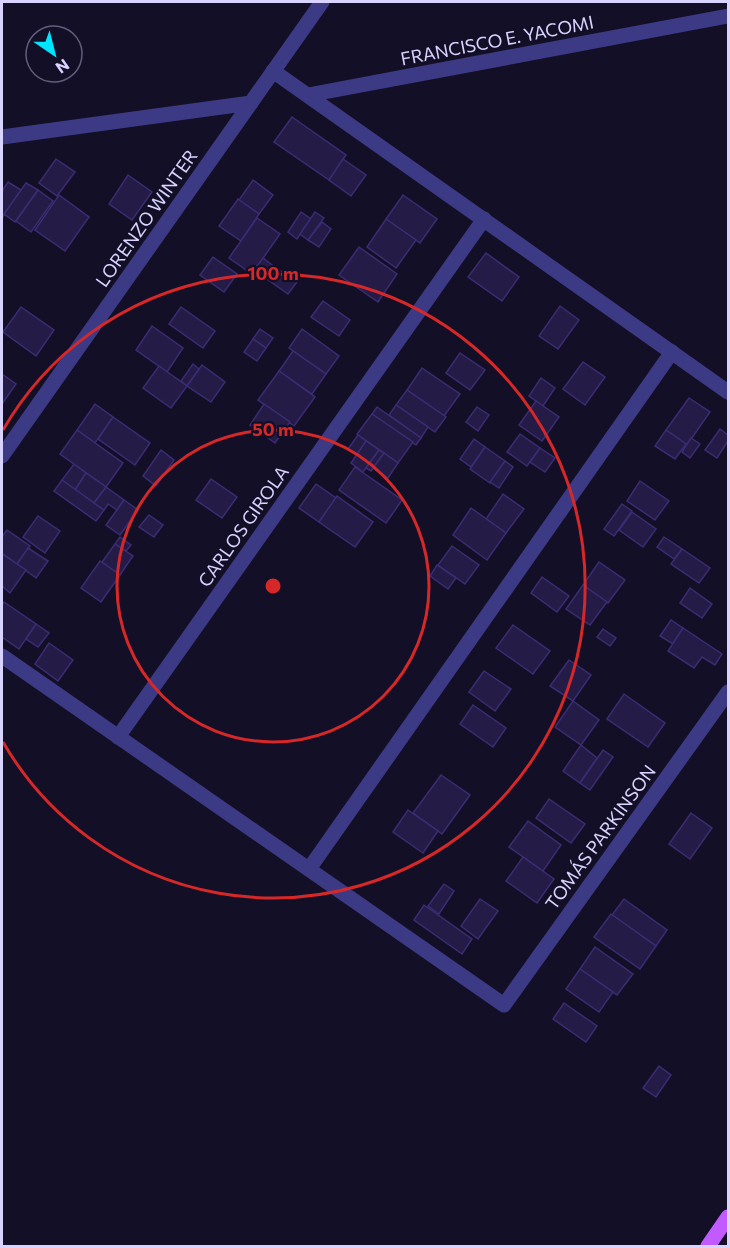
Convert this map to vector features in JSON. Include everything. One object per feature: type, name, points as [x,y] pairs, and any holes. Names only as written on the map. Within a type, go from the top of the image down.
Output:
[{"type":"main road","points":[[712,1245],[729,1217]]},
{"type":"street","name":"LORENZO WINTER","points":[[2,456],[322,2]]},
{"type":"street","name":"FRANCISCO E. YACOMI","points":[[308,95],[729,16]]},
{"type":"street","points":[[273,71],[729,392]]},
{"type":"street","points":[[2,137],[251,103]]},
{"type":"street","name":"CARLOS GIROLA","points":[[118,737],[484,219]]},
{"type":"street","points":[[2,656],[309,869],[672,352]]},
{"type":"street","name":"TOMÁS PARKINSON","points":[[309,869],[504,1005],[729,692]]},
{"type":"building","points":[[292,117],[346,155],[329,180],[274,142]]},
{"type":"building","points":[[56,159],[75,172],[57,196],[39,183]]},
{"type":"building","points":[[343,159],[366,175],[351,196],[329,180]]},
{"type":"building","points":[[128,175],[152,192],[132,220],[109,204]]},
{"type":"building","points":[[253,180],[273,195],[259,214],[239,200]]},
{"type":"building","points":[[8,182],[21,190],[2,218],[2,191]]},
{"type":"building","points":[[26,183],[38,190],[15,222],[4,214]]},
{"type":"building","points":[[38,190],[53,201],[31,232],[16,221]]},
{"type":"building","points":[[59,195],[89,217],[65,251],[35,230]]},
{"type":"building","points":[[403,195],[437,219],[420,243],[386,219]]},
{"type":"building","points":[[238,199],[259,214],[241,241],[219,226]]},
{"type":"building","points":[[301,212],[311,219],[297,239],[288,232]]},
{"type":"building","points":[[315,212],[324,218],[308,240],[300,234]]},
{"type":"building","points":[[257,218],[280,234],[252,274],[229,258]]},
{"type":"building","points":[[386,219],[416,240],[396,268],[367,247]]},
{"type":"building","points":[[322,222],[331,229],[319,247],[308,240]]},
{"type":"building","points":[[359,247],[397,274],[378,302],[339,275]]},
{"type":"building","points":[[486,253],[519,277],[502,301],[468,277]]},
{"type":"building","points":[[213,257],[237,274],[224,292],[200,275]]},
{"type":"building","points":[[263,258],[272,265],[261,280],[252,273]]},
{"type":"building","points":[[272,265],[297,282],[288,294],[264,277]]},
{"type":"building","points":[[323,301],[350,320],[339,336],[311,317]]},
{"type":"building","points":[[560,306],[579,320],[558,349],[539,336]]},
{"type":"building","points":[[21,307],[54,330],[36,356],[3,332]]},
{"type":"building","points":[[181,307],[215,331],[203,348],[169,324]]},
{"type":"building","points":[[152,326],[183,348],[167,372],[136,350]]},
{"type":"building","points":[[260,329],[273,338],[266,348],[253,339]]},
{"type":"building","points":[[302,329],[339,356],[326,374],[289,348]]},
{"type":"building","points":[[253,339],[266,348],[257,361],[244,352]]},
{"type":"building","points":[[293,351],[326,374],[312,394],[279,371]]},
{"type":"building","points":[[460,353],[485,370],[470,390],[446,373]]},
{"type":"building","points":[[583,362],[605,377],[585,405],[563,389]]},
{"type":"building","points":[[193,364],[199,369],[187,386],[181,381]]},
{"type":"building","points":[[202,365],[225,382],[211,402],[187,386]]},
{"type":"building","points":[[159,366],[187,386],[171,408],[143,388]]},
{"type":"building","points":[[422,368],[460,394],[444,416],[407,390]]},
{"type":"building","points":[[279,371],[315,397],[294,426],[258,400]]},
{"type":"building","points":[[2,374],[16,384],[2,404]]},
{"type":"building","points":[[541,378],[555,388],[543,406],[529,396]]},
{"type":"building","points":[[407,390],[446,417],[435,432],[396,405]]},
{"type":"building","points":[[689,398],[710,412],[687,445],[666,430]]},
{"type":"building","points":[[536,401],[559,417],[542,441],[519,425]]},
{"type":"building","points":[[95,404],[113,417],[95,443],[77,430]]},
{"type":"building","points":[[264,404],[290,422],[275,443],[250,425]]},
{"type":"building","points":[[396,405],[428,427],[421,438],[389,415]]},
{"type":"building","points":[[377,407],[421,438],[416,445],[372,414]]},
{"type":"building","points":[[477,407],[489,415],[478,431],[466,422]]},
{"type":"building","points":[[372,414],[413,442],[398,463],[357,434]]},
{"type":"building","points":[[113,417],[150,443],[135,465],[98,439]]},
{"type":"building","points":[[720,429],[728,435],[728,441],[717,458],[705,450]]},
{"type":"building","points":[[77,430],[123,463],[106,487],[60,454]]},
{"type":"building","points":[[666,430],[686,444],[675,459],[655,446]]},
{"type":"building","points":[[520,434],[540,448],[527,466],[507,452]]},
{"type":"building","points":[[358,435],[366,441],[357,455],[348,449]]},
{"type":"building","points":[[691,438],[700,444],[690,458],[682,452]]},
{"type":"building","points":[[474,439],[485,447],[471,467],[460,459]]},
{"type":"building","points":[[366,441],[379,450],[363,472],[351,463]]},
{"type":"building","points":[[485,447],[505,461],[490,483],[470,469]]},
{"type":"building","points":[[540,448],[555,458],[545,472],[530,462]]},
{"type":"building","points":[[161,450],[174,460],[156,486],[143,476]]},
{"type":"building","points":[[379,450],[384,453],[371,471],[366,468]]},
{"type":"building","points":[[384,453],[398,463],[388,478],[373,468]]},
{"type":"building","points":[[505,461],[513,467],[499,488],[490,482]]},
{"type":"building","points":[[74,464],[86,473],[75,490],[62,480]]},
{"type":"building","points":[[355,467],[402,500],[386,523],[339,490]]},
{"type":"building","points":[[86,473],[106,487],[94,503],[75,490]]},
{"type":"building","points":[[211,479],[237,497],[222,518],[196,500]]},
{"type":"building","points":[[62,480],[104,510],[96,521],[54,491]]},
{"type":"building","points":[[640,481],[669,501],[655,520],[627,501]]},
{"type":"building","points":[[316,484],[336,498],[319,522],[299,508]]},
{"type":"building","points":[[106,487],[124,500],[117,510],[108,504],[104,510],[94,503]]},
{"type":"building","points":[[503,494],[524,509],[506,533],[486,519]]},
{"type":"building","points":[[337,496],[373,522],[355,547],[319,522]]},
{"type":"building","points":[[124,500],[138,510],[120,535],[106,525]]},
{"type":"building","points":[[622,504],[632,511],[614,536],[604,529]]},
{"type":"building","points":[[471,508],[506,533],[487,560],[453,535]]},
{"type":"building","points":[[632,512],[656,529],[643,547],[619,530]]},
{"type":"building","points":[[149,515],[163,525],[154,537],[139,527]]},
{"type":"building","points":[[38,516],[60,531],[45,553],[23,537]]},
{"type":"building","points":[[7,530],[30,546],[17,564],[2,553],[2,537]]},
{"type":"building","points":[[120,537],[131,545],[126,551],[115,544]]},
{"type":"building","points":[[664,537],[682,549],[674,559],[657,547]]},
{"type":"building","points":[[115,544],[133,556],[120,575],[102,562]]},
{"type":"building","points":[[452,546],[479,565],[465,584],[438,565]]},
{"type":"building","points":[[28,548],[48,561],[36,578],[17,564]]},
{"type":"building","points":[[682,549],[710,568],[699,583],[671,564]]},
{"type":"building","points":[[2,554],[26,570],[10,593],[2,586]]},
{"type":"building","points":[[100,561],[120,575],[101,602],[81,588]]},
{"type":"building","points":[[599,562],[625,580],[608,603],[583,585]]},
{"type":"building","points":[[437,565],[456,578],[448,589],[430,576]]},
{"type":"building","points":[[542,577],[569,596],[557,612],[531,593]]},
{"type":"building","points":[[583,585],[607,602],[590,625],[566,609]]},
{"type":"building","points":[[690,588],[712,604],[702,618],[680,603]]},
{"type":"building","points":[[4,602],[36,624],[19,649],[2,637],[2,605]]},
{"type":"building","points":[[671,620],[683,628],[673,644],[660,636]]},
{"type":"building","points":[[36,624],[49,633],[38,647],[26,639]]},
{"type":"building","points":[[513,625],[550,651],[533,674],[496,648]]},
{"type":"building","points":[[683,628],[722,654],[715,665],[702,657],[694,668],[668,651]]},
{"type":"building","points":[[603,629],[616,638],[610,646],[597,637]]},
{"type":"building","points":[[49,643],[73,660],[58,681],[35,664]]},
{"type":"building","points":[[569,660],[591,675],[573,701],[550,686]]},
{"type":"building","points":[[484,671],[511,689],[495,711],[469,692]]},
{"type":"building","points":[[624,694],[665,723],[648,747],[607,719]]},
{"type":"building","points":[[573,701],[599,720],[581,745],[555,727]]},
{"type":"building","points":[[473,705],[506,728],[493,747],[460,724]]},
{"type":"building","points":[[581,745],[597,758],[580,783],[563,771]]},
{"type":"building","points":[[603,750],[613,757],[590,790],[580,783]]},
{"type":"building","points":[[441,775],[470,795],[442,834],[413,813]]},
{"type":"building","points":[[549,799],[585,824],[571,843],[536,818]]},
{"type":"building","points":[[408,810],[438,831],[423,853],[393,832]]},
{"type":"building","points":[[691,813],[712,828],[690,859],[669,844]]},
{"type":"building","points":[[528,821],[561,845],[543,871],[509,847]]},
{"type":"building","points":[[523,857],[554,879],[537,903],[506,881]]},
{"type":"building","points":[[444,884],[454,891],[439,914],[428,906]]},
{"type":"building","points":[[480,899],[498,911],[478,939],[461,926]]},
{"type":"building","points":[[624,899],[667,930],[656,946],[612,915]]},
{"type":"building","points":[[424,905],[472,939],[462,954],[414,920]]},
{"type":"building","points":[[611,914],[656,946],[640,969],[594,937]]},
{"type":"building","points":[[595,947],[633,974],[617,995],[580,969]]},
{"type":"building","points":[[580,969],[613,992],[599,1012],[566,989]]},
{"type":"building","points":[[564,1003],[597,1026],[586,1042],[553,1019]]},
{"type":"building","points":[[659,1066],[671,1075],[656,1097],[643,1088]]}]
